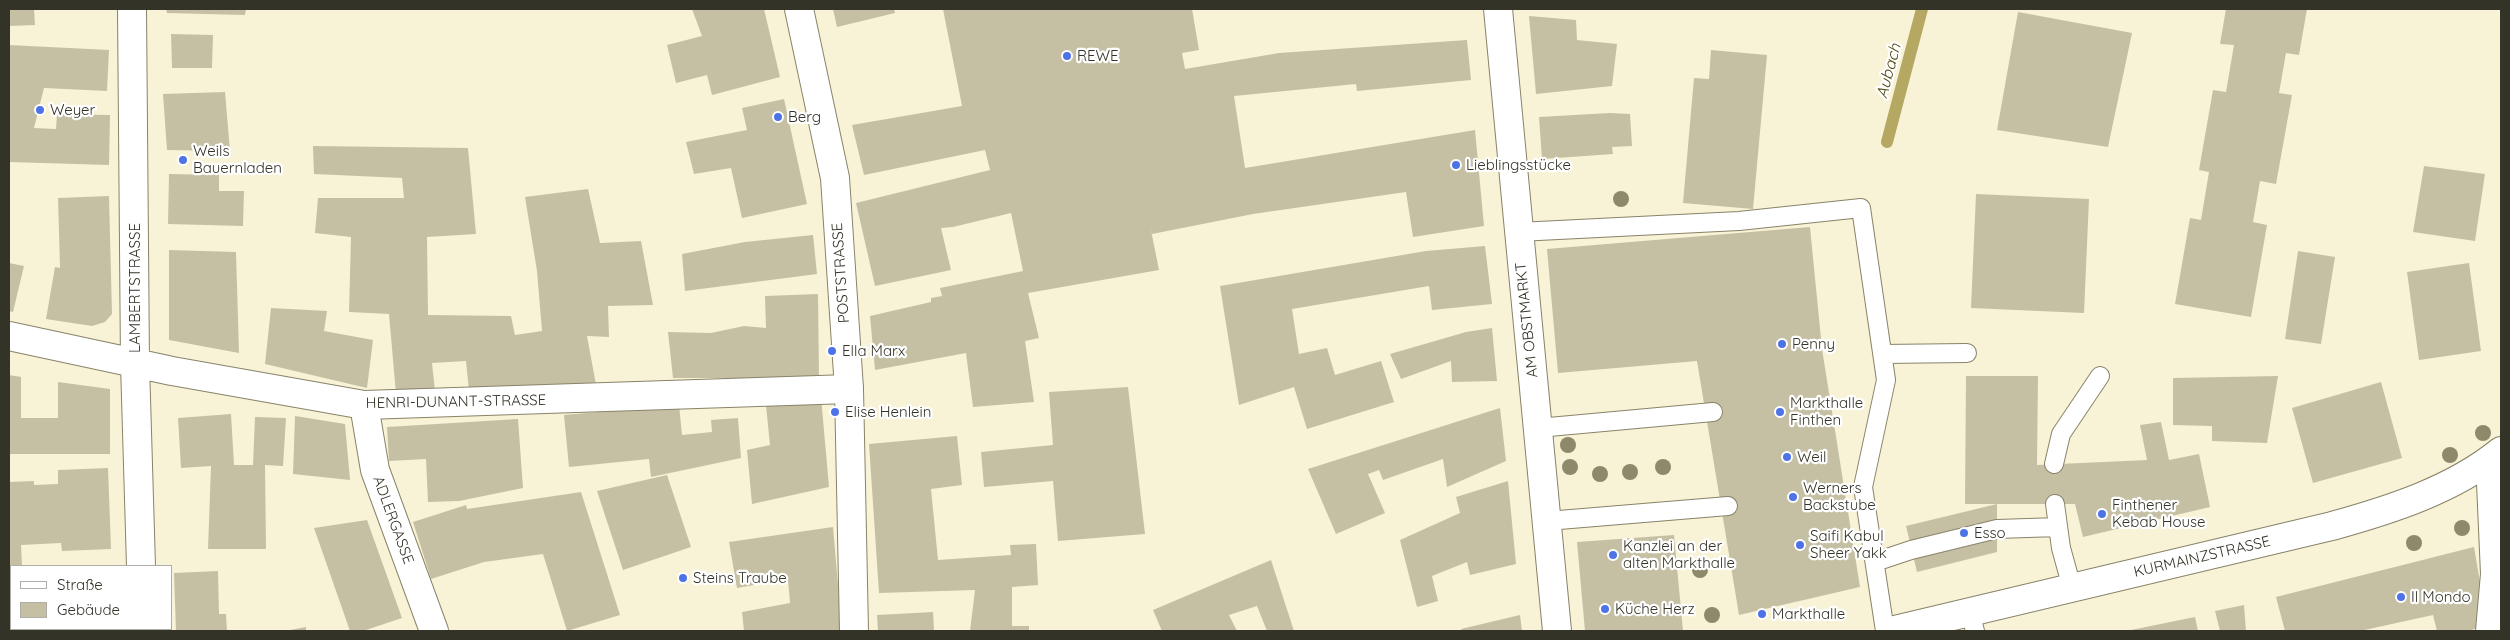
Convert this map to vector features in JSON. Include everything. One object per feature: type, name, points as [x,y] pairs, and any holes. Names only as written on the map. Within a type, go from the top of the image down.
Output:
[{"type":"main road","name":"LAMBERTSTRASSE","points":[[132,9],[135,364],[141,565]]},
{"type":"main road","name":"POSTSTRASSE","points":[[799,9],[835,178],[849,389],[854,631]]},
{"type":"main road","name":"AM OBSTMARKT","points":[[1498,9],[1557,631]]},
{"type":"main road","name":"HENRI-DUNANT-STRASSE","points":[[9,336],[135,364],[364,405],[849,389]]},
{"type":"main road","name":"ADLERGASSE","points":[[364,405],[375,470],[434,631]]},
{"type":"main road","name":"KURMAINZSTRASSE","points":[[1890,631],[1973,622],[2072,588],[2332,526],[2377,513],[2452,482],[2496,456]]},
{"type":"main road","points":[[2490,631],[2495,574],[2496,456]]},
{"type":"lane","points":[[1518,232],[1739,221],[1860,208],[1886,380],[1863,487],[1885,631]]},
{"type":"lane","points":[[1882,354],[1967,353]]},
{"type":"lane","points":[[2054,464],[2062,434],[2100,376]]},
{"type":"lane","points":[[1538,428],[1713,412]]},
{"type":"lane","points":[[2055,504],[2061,548],[2072,588]]},
{"type":"lane","points":[[1547,521],[1728,506]]},
{"type":"lane","points":[[1875,562],[1911,550],[1997,529],[2058,527]]},
{"type":"building","points":[[9,9],[34,9],[35,25],[9,26]]},
{"type":"building","points":[[166,9],[246,9],[245,15],[167,13]]},
{"type":"building","points":[[692,9],[764,9],[780,77],[712,95],[707,75],[676,83],[667,45],[702,36]]},
{"type":"building","points":[[833,9],[894,9],[895,13],[837,27]]},
{"type":"building","points":[[943,9],[1192,9],[1199,50],[1182,53],[1185,69],[1279,53],[1467,40],[1471,80],[1357,91],[1356,84],[1234,96],[1245,168],[1475,130],[1484,226],[1413,237],[1406,192],[1253,214],[1152,234],[1150,225],[1159,270],[1028,293],[1039,338],[1025,341],[1034,402],[973,407],[966,353],[875,370],[870,316],[931,302],[931,298],[942,296],[940,288],[1023,271],[1011,213],[953,227],[941,228],[951,270],[875,286],[856,203],[990,170],[985,150],[864,175],[852,125],[962,106]]},
{"type":"building","points":[[2226,9],[2307,9],[2299,55],[2286,53],[2279,93],[2292,95],[2276,184],[2260,181],[2253,222],[2267,225],[2251,317],[2175,304],[2190,218],[2201,220],[2209,172],[2199,170],[2213,90],[2226,92],[2234,45],[2220,44]]},
{"type":"building","points":[[2018,12],[2132,33],[2108,147],[1997,130]]},
{"type":"building","points":[[1529,16],[1576,20],[1577,40],[1617,44],[1612,86],[1536,94]]},
{"type":"building","points":[[171,34],[213,35],[212,68],[172,68]]},
{"type":"building","points":[[9,45],[109,50],[107,91],[44,88],[34,128],[56,129],[57,114],[110,115],[109,165],[9,162]]},
{"type":"building","points":[[1711,50],[1767,55],[1753,209],[1683,203],[1694,78],[1709,79]]},
{"type":"building","points":[[225,92],[230,151],[167,150],[163,94]]},
{"type":"building","points":[[784,99],[807,204],[742,218],[731,168],[694,174],[686,142],[747,130],[742,108]]},
{"type":"building","points":[[1610,113],[1630,114],[1632,146],[1612,147],[1613,154],[1542,159],[1539,117]]},
{"type":"building","points":[[313,146],[468,148],[476,234],[427,237],[428,315],[511,316],[515,335],[542,331],[537,271],[525,197],[588,189],[600,243],[641,241],[653,305],[608,306],[609,337],[587,336],[597,390],[521,386],[469,391],[466,361],[432,363],[435,391],[396,394],[389,314],[349,312],[351,237],[315,233],[318,198],[404,198],[402,178],[314,174]]},
{"type":"building","points":[[2424,166],[2485,174],[2475,241],[2413,232]]},
{"type":"building","points":[[169,174],[219,175],[219,191],[244,191],[243,226],[168,224]]},
{"type":"building","points":[[1976,194],[2089,199],[2084,313],[1971,308]]},
{"type":"building","points":[[109,196],[112,314],[105,322],[92,326],[46,319],[55,267],[60,268],[58,198]]},
{"type":"building","name":"Markthalle Finthen","points":[[1810,227],[1822,349],[1860,587],[1739,615],[1697,361],[1558,373],[1547,249]]},
{"type":"building","points":[[813,235],[817,274],[685,291],[682,254],[745,242]]},
{"type":"building","points":[[1485,246],[1492,304],[1432,310],[1429,286],[1292,309],[1299,354],[1327,348],[1335,375],[1381,361],[1394,402],[1307,429],[1294,387],[1239,405],[1220,286],[1426,251]]},
{"type":"building","points":[[169,250],[236,252],[239,353],[169,340]]},
{"type":"building","points":[[2298,251],[2335,257],[2321,344],[2285,339]]},
{"type":"building","points":[[9,263],[24,266],[13,312],[9,311]]},
{"type":"building","points":[[2469,263],[2481,351],[2419,360],[2407,272]]},
{"type":"building","points":[[818,294],[819,378],[673,378],[668,332],[711,333],[744,326],[766,328],[765,296]]},
{"type":"building","points":[[271,308],[327,311],[324,331],[373,340],[367,388],[265,364]]},
{"type":"building","points":[[1492,328],[1497,381],[1452,382],[1451,361],[1401,379],[1390,354],[1466,332]]},
{"type":"building","points":[[9,375],[21,377],[21,418],[58,418],[58,382],[110,389],[110,454],[9,454]]},
{"type":"building","points":[[1966,376],[2038,376],[2037,465],[2147,460],[2140,425],[2161,422],[2169,460],[2199,454],[2210,507],[2083,537],[2075,504],[1965,504]]},
{"type":"building","points":[[2278,376],[2267,443],[2212,441],[2212,426],[2173,425],[2173,378]]},
{"type":"building","points":[[2381,382],[2402,458],[2313,483],[2292,408]]},
{"type":"building","points":[[1128,387],[1145,534],[1058,541],[1053,481],[984,487],[981,452],[1053,445],[1049,392]]},
{"type":"building","points":[[765,396],[821,397],[829,487],[752,504],[747,450],[770,445]]},
{"type":"building","points":[[679,405],[682,435],[712,432],[711,420],[738,418],[741,458],[651,477],[649,459],[569,467],[564,415]]},
{"type":"building","points":[[1500,408],[1506,461],[1447,487],[1443,459],[1383,480],[1379,470],[1368,474],[1385,513],[1336,534],[1308,469]]},
{"type":"building","points":[[231,414],[234,465],[253,465],[255,417],[286,418],[283,466],[265,465],[266,549],[208,549],[211,466],[181,468],[178,418]]},
{"type":"building","points":[[295,416],[345,424],[350,480],[293,474]]},
{"type":"building","points":[[518,419],[523,488],[459,501],[428,502],[426,459],[389,461],[387,427]]},
{"type":"building","points":[[957,436],[962,485],[931,489],[938,560],[1011,555],[1010,545],[1036,544],[1038,585],[1012,587],[1012,626],[1029,626],[1029,631],[970,631],[975,590],[879,593],[869,444]]},
{"type":"building","points":[[108,468],[111,549],[62,551],[61,543],[21,545],[22,565],[10,565],[9,573],[9,482],[34,481],[34,485],[58,484],[58,470]]},
{"type":"building","points":[[667,475],[691,547],[623,570],[597,491]]},
{"type":"building","points":[[1508,481],[1516,564],[1470,575],[1467,562],[1432,576],[1438,601],[1417,607],[1400,540],[1460,513],[1456,497]]},
{"type":"building","points":[[581,492],[620,615],[567,631],[543,554],[484,562],[431,579],[413,522],[466,505],[467,509]]},
{"type":"building","points":[[1997,504],[1997,552],[1917,572],[1906,526]]},
{"type":"building","points":[[367,520],[402,618],[363,631],[350,631],[314,528]]},
{"type":"building","points":[[833,527],[842,631],[744,631],[742,612],[790,603],[788,579],[737,588],[729,542]]},
{"type":"building","points":[[1674,535],[1683,631],[1585,631],[1577,542]]},
{"type":"building","points":[[2474,547],[2483,600],[2479,628],[2467,631],[2437,631],[2433,615],[2360,631],[2285,631],[2276,597]]},
{"type":"building","points":[[1271,560],[1294,631],[1267,631],[1257,606],[1229,615],[1237,631],[1162,631],[1153,610]]},
{"type":"building","points":[[218,571],[219,614],[226,614],[227,631],[176,631],[174,573]]},
{"type":"building","points":[[2244,605],[2246,631],[2220,631],[2215,611]]},
{"type":"building","points":[[9,607],[10,630],[117,630],[117,631],[9,631]]},
{"type":"building","points":[[933,612],[934,631],[878,631],[877,615]]},
{"type":"building","points":[[1520,615],[1522,631],[1462,631],[1461,629]]},
{"type":"building","points":[[2195,617],[2198,631],[2131,631],[2131,630]]},
{"type":"building","points":[[306,627],[306,631],[290,631],[290,630]]},
{"type":"waterway","name":"Aubach","points":[[1887,142],[1922,9]]},
{"type":"place","name":"REWE","points":[[1067,56]]},
{"type":"place","name":"Weyer","points":[[40,110]]},
{"type":"place","name":"Berg","points":[[778,117]]},
{"type":"place","name":"Weils Bauernladen","points":[[183,160]]},
{"type":"place","name":"Lieblingsstücke","points":[[1456,165]]},
{"type":"place","name":"Penny","points":[[1782,344]]},
{"type":"place","name":"Ella Marx","points":[[832,351]]},
{"type":"place","name":"Elise Henlein","points":[[835,412]]},
{"type":"place","name":"Markthalle Finthen","points":[[1780,412]]},
{"type":"place","name":"Weil","points":[[1787,457]]},
{"type":"place","name":"Werners Backstube","points":[[1793,497]]},
{"type":"place","name":"Finthener Kebab House","points":[[2102,514]]},
{"type":"place","name":"Esso","points":[[1964,533]]},
{"type":"place","name":"Saifi Kabul Sheer Yakk","points":[[1800,545]]},
{"type":"place","name":"Kanzlei an der alten Markthalle","points":[[1613,555]]},
{"type":"place","name":"Steins Traube","points":[[683,578]]},
{"type":"place","name":"Il Mondo","points":[[2401,597]]},
{"type":"place","name":"Küche Herz","points":[[1605,609]]},
{"type":"place","name":"Markthalle","points":[[1762,614]]}]
